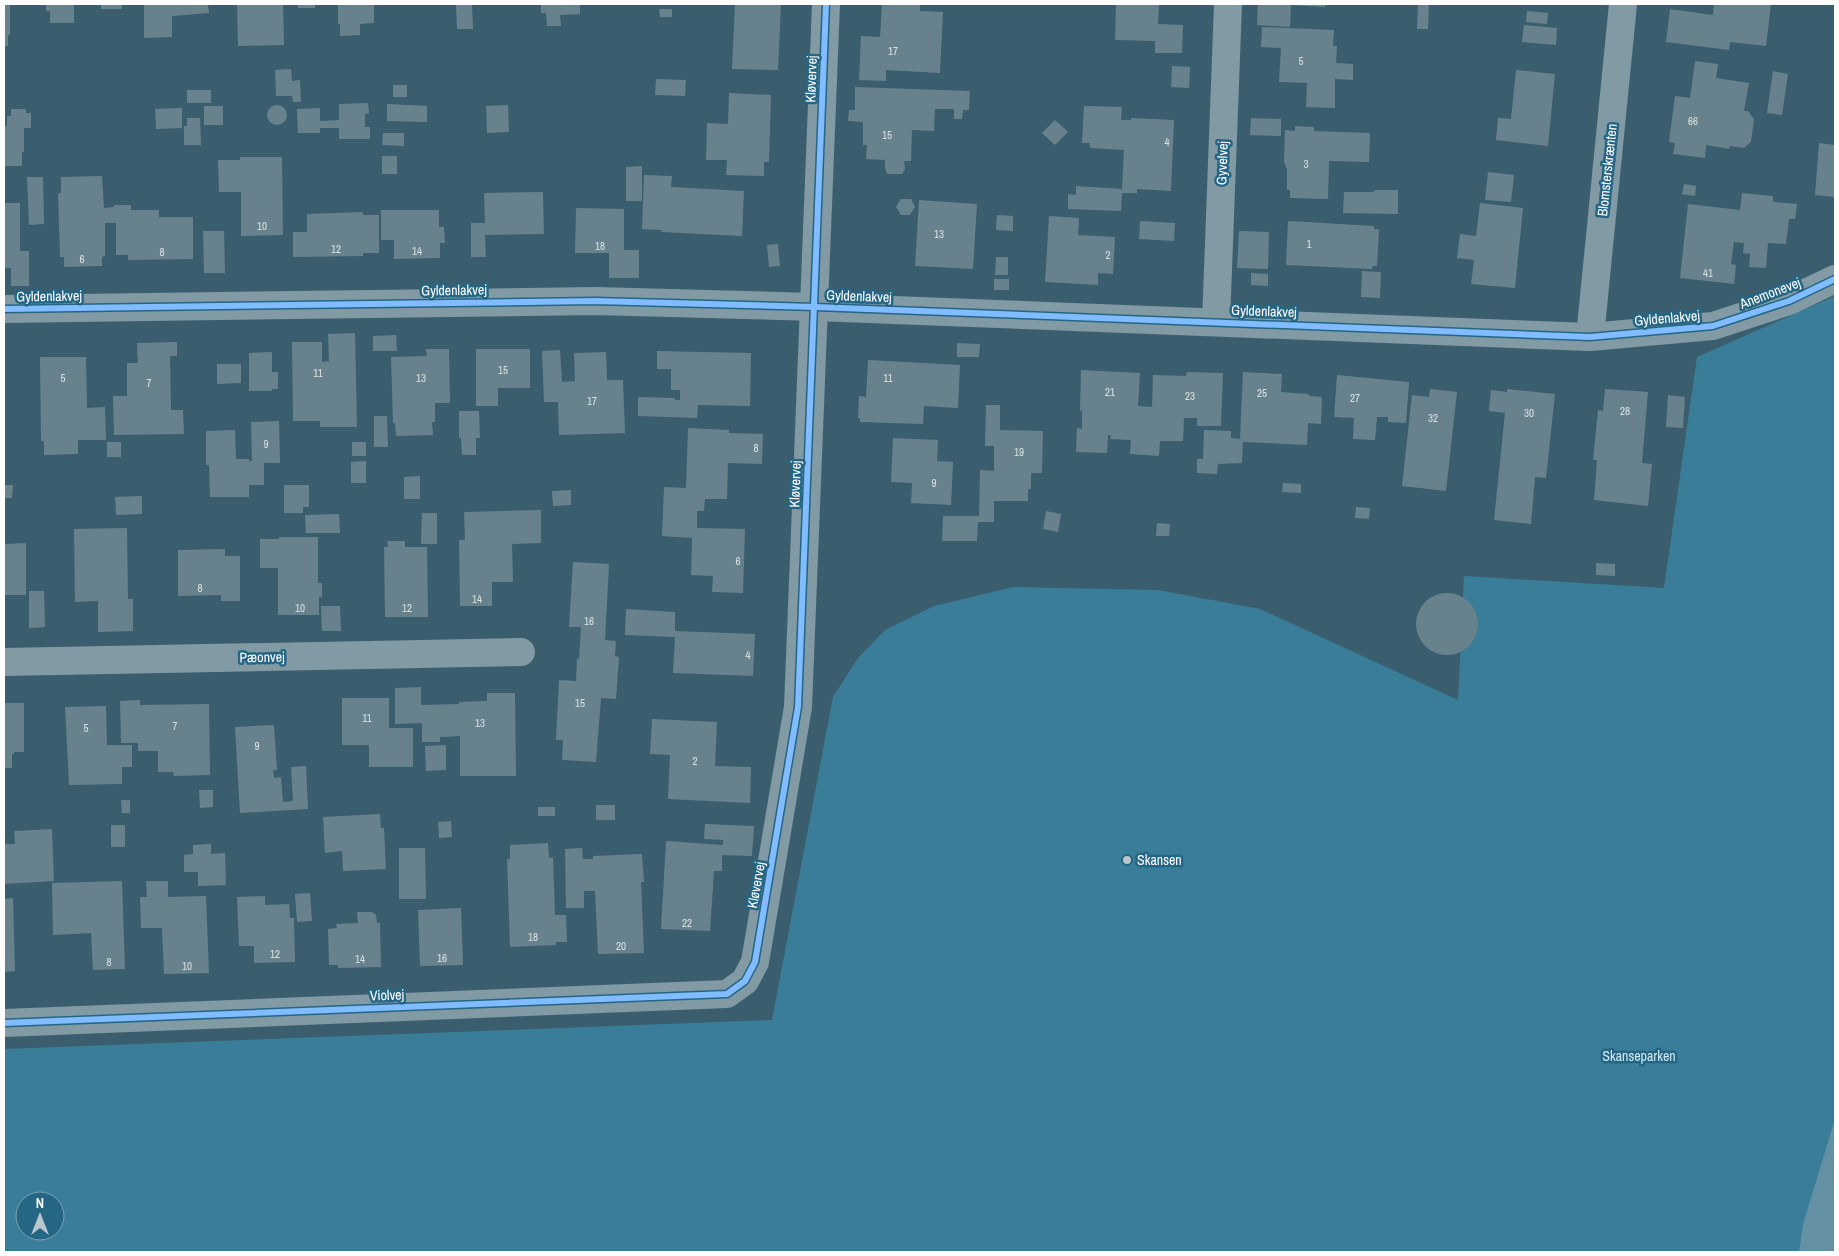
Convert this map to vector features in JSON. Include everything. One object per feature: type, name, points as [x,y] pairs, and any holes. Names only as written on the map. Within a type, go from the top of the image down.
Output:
[{"type":"street","name":"Kløvervej","points":[[755,962],[798,707],[826,4]]},
{"type":"street","name":"Gyvelvej","points":[[1216,322],[1228,4]]},
{"type":"street","name":"Blomsterskrænten","points":[[1590,337],[1623,4]]},
{"type":"street","name":"Anemonevej","points":[[1713,326],[1789,301],[1835,279]]},
{"type":"street","name":"Gyldenlakvej","points":[[4,309],[596,301],[815,307],[1590,337],[1713,326]]},
{"type":"street","name":"Pæonvej","points":[[4,662],[521,652]]},
{"type":"street","name":"Violvej","points":[[4,1023],[727,994],[745,981],[755,962]]},
{"type":"green space","name":"Skansen","points":[[1835,296],[1835,1252],[4,1252],[4,1049],[772,1020],[833,697],[858,658],[885,630],[934,606],[1013,587],[1158,590],[1260,609],[1458,700],[1464,576],[1664,588],[1697,357]]},
{"type":"shaded area","points":[[1835,1119],[1835,1252],[1799,1252],[1803,1224]]},
{"type":"building","points":[[4,4],[10,4],[8,46],[4,46]]},
{"type":"building","points":[[46,4],[74,4],[74,23],[50,23],[50,11],[46,11]]},
{"type":"building","points":[[101,4],[122,4],[122,9],[101,9]]},
{"type":"building","points":[[144,4],[208,4],[209,13],[172,16],[172,37],[144,38]]},
{"type":"building","points":[[237,4],[283,4],[284,45],[238,46]]},
{"type":"building","points":[[298,4],[315,4],[315,8],[298,8]]},
{"type":"building","points":[[338,4],[374,4],[374,23],[360,24],[360,35],[340,36]]},
{"type":"building","points":[[472,4],[473,29],[457,29],[456,5]]},
{"type":"building","points":[[541,4],[580,4],[580,14],[560,15],[561,26],[547,26],[546,13],[541,13]]},
{"type":"building","points":[[735,4],[781,4],[778,70],[732,69]]},
{"type":"building","points":[[882,4],[920,5],[920,11],[943,12],[940,73],[886,70],[886,81],[859,80],[861,36],[880,37]]},
{"type":"building","points":[[1116,4],[1159,4],[1158,24],[1183,25],[1182,53],[1155,53],[1155,41],[1115,40]]},
{"type":"building","points":[[1258,4],[1325,4],[1325,7],[1291,5],[1290,27],[1257,25]]},
{"type":"building","points":[[1418,4],[1429,4],[1428,29],[1417,29]]},
{"type":"building","points":[[1714,4],[1771,4],[1766,46],[1730,42],[1729,50],[1666,42],[1670,9],[1713,15]]},
{"type":"building","points":[[659,9],[672,9],[672,17],[660,17]]},
{"type":"building","points":[[1527,11],[1548,13],[1547,24],[1526,22]]},
{"type":"building","points":[[1524,25],[1557,28],[1556,45],[1522,42]]},
{"type":"building","points":[[1262,27],[1334,30],[1333,46],[1337,46],[1336,63],[1353,64],[1353,80],[1335,79],[1335,108],[1306,107],[1307,83],[1279,82],[1281,48],[1261,47]]},
{"type":"building","points":[[1695,61],[1718,64],[1716,78],[1749,83],[1744,111],[1748,111],[1754,119],[1751,142],[1744,148],[1730,146],[1729,149],[1706,145],[1705,158],[1673,154],[1675,143],[1669,142],[1675,96],[1690,98]]},
{"type":"building","points":[[1172,66],[1190,67],[1189,88],[1171,87]]},
{"type":"building","points":[[291,69],[292,81],[300,80],[301,102],[293,102],[292,96],[276,96],[275,70]]},
{"type":"building","points":[[1516,70],[1555,74],[1548,146],[1496,140],[1498,118],[1511,119]]},
{"type":"building","points":[[1773,71],[1788,74],[1782,115],[1767,113]]},
{"type":"building","points":[[656,79],[686,80],[685,96],[655,95]]},
{"type":"building","points":[[393,85],[407,85],[407,97],[393,97]]},
{"type":"building","points":[[855,87],[970,91],[969,110],[963,110],[962,119],[954,119],[954,109],[935,109],[934,131],[912,130],[911,161],[904,161],[905,169],[902,174],[887,174],[885,160],[866,159],[867,145],[863,145],[863,122],[848,121],[849,110],[855,110]]},
{"type":"building","points":[[187,90],[211,90],[211,103],[187,103]]},
{"type":"building","points":[[729,93],[771,95],[769,162],[764,162],[764,176],[726,175],[727,160],[706,160],[707,123],[728,124]]},
{"type":"building","points":[[368,103],[369,113],[365,114],[365,127],[370,127],[370,139],[339,139],[339,128],[320,128],[320,133],[298,133],[297,109],[320,108],[320,121],[339,120],[339,104]]},
{"type":"building","points":[[387,104],[427,106],[427,122],[387,121]]},
{"type":"building","points":[[273,105],[281,105],[287,111],[287,119],[281,125],[273,125],[267,119],[267,111]]},
{"type":"building","points":[[508,105],[509,132],[487,133],[486,106]]},
{"type":"building","points":[[204,106],[223,106],[223,125],[204,125]]},
{"type":"building","points":[[1084,106],[1122,107],[1121,120],[1131,120],[1131,118],[1174,120],[1171,191],[1137,189],[1137,193],[1122,193],[1121,211],[1068,209],[1068,194],[1076,195],[1076,186],[1122,189],[1124,150],[1090,148],[1090,143],[1082,143]]},
{"type":"building","points":[[182,108],[182,128],[156,129],[155,109]]},
{"type":"building","points":[[11,109],[26,109],[26,113],[31,113],[31,128],[24,128],[22,166],[4,166],[4,126],[7,126],[7,116],[11,116]]},
{"type":"building","points":[[187,118],[200,118],[201,145],[184,145],[184,126],[187,126]]},
{"type":"building","points":[[1251,118],[1281,119],[1281,136],[1250,135]]},
{"type":"building","points":[[1055,120],[1068,132],[1055,145],[1042,133]]},
{"type":"building","points":[[1295,126],[1314,127],[1314,131],[1370,133],[1369,162],[1329,161],[1328,199],[1290,198],[1290,190],[1287,190],[1287,169],[1284,162],[1285,130],[1295,131]]},
{"type":"building","points":[[383,133],[404,133],[404,146],[382,145]]},
{"type":"building","points":[[1819,143],[1835,145],[1835,197],[1815,195]]},
{"type":"building","points":[[382,156],[397,156],[397,174],[382,174]]},
{"type":"building","points":[[240,157],[282,157],[283,235],[241,236],[241,192],[219,192],[218,160],[240,160]]},
{"type":"building","points":[[642,166],[642,201],[626,201],[626,167]]},
{"type":"building","points":[[1488,172],[1514,175],[1511,202],[1485,200]]},
{"type":"building","points":[[644,175],[672,176],[671,187],[744,191],[742,236],[661,232],[662,230],[642,229]]},
{"type":"building","points":[[102,176],[104,208],[114,207],[114,205],[131,205],[131,210],[159,210],[159,217],[193,217],[193,259],[128,260],[128,255],[116,255],[116,223],[105,223],[105,256],[102,257],[102,266],[64,267],[64,257],[60,257],[58,193],[61,193],[61,177]]},
{"type":"building","points":[[27,177],[43,177],[44,224],[29,225]]},
{"type":"building","points":[[1684,184],[1696,186],[1695,196],[1682,194]]},
{"type":"building","points":[[1376,190],[1398,190],[1398,214],[1343,213],[1344,192],[1373,192]]},
{"type":"building","points":[[543,192],[544,234],[485,235],[486,257],[471,257],[471,223],[485,223],[484,193]]},
{"type":"building","points":[[1742,193],[1773,196],[1773,202],[1797,204],[1795,219],[1789,219],[1786,244],[1768,243],[1766,268],[1749,267],[1750,254],[1743,253],[1744,243],[1734,242],[1731,264],[1736,265],[1734,284],[1680,278],[1688,204],[1740,210]]},
{"type":"building","points":[[901,199],[911,199],[915,207],[910,215],[901,215],[896,207]]},
{"type":"building","points":[[919,200],[977,204],[973,269],[915,266]]},
{"type":"building","points":[[4,203],[20,203],[20,251],[29,251],[29,286],[11,286],[11,268],[4,268]]},
{"type":"building","points":[[1480,203],[1523,208],[1515,288],[1471,284],[1474,260],[1457,258],[1460,234],[1476,236]]},
{"type":"building","points":[[576,208],[624,209],[624,250],[639,250],[639,278],[609,278],[609,253],[575,253]]},
{"type":"building","points":[[381,210],[439,210],[439,227],[444,227],[445,243],[440,243],[440,258],[394,259],[394,240],[381,240]]},
{"type":"building","points":[[363,212],[363,215],[379,215],[379,253],[363,253],[363,256],[293,257],[293,232],[307,232],[307,214]]},
{"type":"building","points":[[997,215],[1013,216],[1013,231],[996,230]]},
{"type":"building","points":[[1049,216],[1079,218],[1078,235],[1115,237],[1113,274],[1098,273],[1098,285],[1045,282]]},
{"type":"building","points":[[1140,221],[1175,223],[1174,241],[1139,239]]},
{"type":"building","points":[[1288,221],[1374,226],[1374,229],[1379,229],[1377,266],[1373,266],[1372,269],[1286,265]]},
{"type":"building","points":[[203,231],[224,231],[225,273],[204,273]]},
{"type":"building","points":[[1239,231],[1269,232],[1268,269],[1237,268]]},
{"type":"building","points":[[778,244],[780,266],[769,267],[767,245]]},
{"type":"building","points":[[996,257],[1008,257],[1008,275],[995,275]]},
{"type":"building","points":[[1362,271],[1381,272],[1380,298],[1361,297]]},
{"type":"building","points":[[1251,273],[1268,274],[1268,286],[1251,285]]},
{"type":"building","points":[[994,279],[1009,279],[1009,290],[994,290]]},
{"type":"building","points":[[355,333],[357,427],[320,427],[320,421],[293,421],[292,342],[322,342],[322,362],[329,361],[328,334]]},
{"type":"building","points":[[396,335],[397,351],[373,351],[373,336]]},
{"type":"building","points":[[177,342],[177,356],[170,356],[171,410],[183,410],[184,434],[114,435],[113,396],[127,396],[127,363],[138,363],[137,343]]},
{"type":"building","points":[[957,343],[980,344],[979,357],[957,357]]},
{"type":"building","points":[[426,349],[449,349],[450,403],[435,403],[435,422],[432,422],[433,435],[396,436],[395,423],[393,423],[391,357],[427,356]]},
{"type":"building","points":[[476,349],[530,349],[530,388],[498,388],[498,406],[476,406]]},
{"type":"building","points":[[560,350],[562,382],[575,381],[574,353],[606,352],[607,380],[623,380],[625,433],[559,435],[558,402],[544,402],[542,351]]},
{"type":"building","points":[[657,351],[751,353],[750,406],[698,405],[697,418],[638,416],[638,397],[675,398],[675,400],[680,400],[680,390],[671,390],[671,369],[657,369]]},
{"type":"building","points":[[272,352],[272,372],[278,372],[278,389],[272,389],[272,391],[249,391],[249,353]]},
{"type":"building","points":[[40,357],[86,357],[87,408],[105,407],[106,440],[78,440],[78,454],[44,455],[44,441],[41,441]]},
{"type":"building","points":[[868,360],[960,365],[958,408],[924,406],[923,424],[860,422],[860,418],[858,418],[859,396],[866,397]]},
{"type":"building","points":[[217,364],[241,364],[241,383],[217,384]]},
{"type":"building","points":[[1081,370],[1140,373],[1138,406],[1152,407],[1153,375],[1186,376],[1187,372],[1223,373],[1221,426],[1197,426],[1197,418],[1184,418],[1183,441],[1160,441],[1159,456],[1130,454],[1131,440],[1110,439],[1111,435],[1108,435],[1107,453],[1076,452],[1077,428],[1082,429],[1082,411],[1080,411]]},
{"type":"building","points":[[1243,372],[1282,374],[1281,392],[1322,397],[1321,424],[1308,423],[1307,445],[1243,442],[1242,463],[1218,464],[1217,474],[1197,473],[1197,459],[1203,459],[1204,430],[1231,431],[1231,438],[1240,439]]},
{"type":"building","points":[[1337,375],[1409,382],[1406,423],[1388,422],[1388,417],[1377,417],[1375,440],[1353,439],[1354,418],[1334,417]]},
{"type":"building","points":[[1430,389],[1457,392],[1446,491],[1402,486],[1412,395],[1429,397]]},
{"type":"building","points":[[1507,389],[1555,394],[1546,478],[1535,477],[1531,524],[1494,520],[1505,413],[1489,411],[1491,390],[1507,392]]},
{"type":"building","points":[[1605,389],[1648,392],[1642,463],[1652,464],[1648,506],[1594,500],[1597,460],[1593,460],[1598,410],[1603,411]]},
{"type":"building","points":[[1668,395],[1685,397],[1683,428],[1666,427]]},
{"type":"building","points":[[986,405],[1000,405],[1000,430],[1043,431],[1042,473],[1031,473],[1031,489],[1028,489],[1028,501],[994,501],[994,522],[978,522],[977,541],[942,541],[943,516],[979,516],[980,470],[994,471],[994,446],[985,446]]},
{"type":"building","points":[[459,411],[479,411],[480,438],[476,438],[476,455],[462,455],[461,438],[459,438]]},
{"type":"building","points":[[374,416],[387,416],[388,447],[374,447]]},
{"type":"building","points":[[279,421],[280,463],[264,463],[264,485],[249,485],[249,497],[210,497],[209,465],[206,465],[206,431],[235,430],[236,459],[249,459],[249,461],[252,461],[251,422]]},
{"type":"building","points":[[688,428],[729,430],[729,433],[763,434],[762,464],[728,463],[727,499],[705,499],[704,511],[697,511],[697,528],[745,529],[743,593],[712,592],[713,576],[691,575],[692,538],[662,536],[664,487],[686,488]]},
{"type":"building","points":[[893,438],[938,440],[937,461],[953,462],[951,505],[911,503],[912,483],[891,482]]},
{"type":"building","points":[[107,442],[121,442],[121,457],[107,457]]},
{"type":"building","points":[[352,442],[366,442],[366,456],[352,456]]},
{"type":"building","points":[[366,461],[366,483],[351,483],[351,462]]},
{"type":"building","points":[[420,476],[420,499],[404,499],[404,477]]},
{"type":"building","points":[[1283,483],[1301,484],[1301,493],[1282,492]]},
{"type":"building","points":[[4,485],[13,485],[12,498],[4,498]]},
{"type":"building","points":[[284,485],[309,485],[309,507],[303,507],[303,513],[284,513]]},
{"type":"building","points":[[571,490],[571,505],[553,506],[552,491]]},
{"type":"building","points":[[142,496],[142,514],[116,515],[115,497]]},
{"type":"building","points":[[1356,507],[1370,508],[1369,519],[1355,518]]},
{"type":"building","points":[[541,510],[541,543],[512,544],[513,582],[492,582],[492,606],[460,606],[459,540],[465,540],[464,512]]},
{"type":"building","points":[[1046,511],[1061,514],[1058,532],[1043,529]]},
{"type":"building","points":[[422,513],[437,513],[437,544],[421,544]]},
{"type":"building","points":[[339,514],[340,533],[306,533],[305,515]]},
{"type":"building","points":[[1157,523],[1170,524],[1169,536],[1156,536]]},
{"type":"building","points":[[127,528],[128,599],[133,599],[133,631],[98,632],[98,601],[75,602],[74,529]]},
{"type":"building","points":[[279,537],[318,537],[318,583],[322,583],[322,597],[319,597],[319,615],[278,615],[278,568],[260,568],[260,539],[279,539]]},
{"type":"building","points":[[387,541],[405,541],[405,547],[427,547],[428,617],[385,617],[384,547],[388,547]]},
{"type":"building","points":[[26,543],[26,595],[4,595],[4,544]]},
{"type":"building","points":[[225,549],[225,556],[240,556],[240,601],[221,601],[221,595],[178,596],[178,550]]},
{"type":"building","points":[[573,562],[609,564],[605,640],[616,641],[615,656],[619,657],[616,699],[601,698],[596,762],[562,760],[563,740],[556,740],[559,680],[576,681],[577,659],[579,659],[581,627],[569,627]]},
{"type":"building","points":[[1596,563],[1615,564],[1615,576],[1596,575]]},
{"type":"building","points":[[29,591],[44,591],[45,627],[29,628]]},
{"type":"building","points":[[1441,593],[1453,593],[1469,602],[1476,612],[1478,624],[1476,636],[1469,646],[1453,655],[1441,655],[1430,650],[1421,641],[1416,630],[1416,618],[1421,607],[1430,598]]},
{"type":"building","points":[[321,606],[340,606],[341,631],[322,631]]},
{"type":"building","points":[[626,609],[675,612],[675,631],[755,634],[753,676],[673,673],[675,637],[625,635]]},
{"type":"building","points":[[421,687],[421,705],[487,701],[487,693],[515,693],[516,776],[460,776],[460,736],[440,737],[440,742],[422,742],[422,723],[395,724],[395,688]]},
{"type":"building","points":[[342,698],[389,698],[389,728],[413,728],[413,767],[369,767],[369,745],[342,745]]},
{"type":"building","points":[[140,700],[140,705],[209,704],[210,775],[174,776],[173,772],[158,772],[158,751],[138,751],[138,743],[121,743],[120,701]]},
{"type":"building","points":[[4,703],[24,703],[24,752],[14,752],[12,754],[12,768],[4,768]]},
{"type":"building","points":[[106,706],[107,745],[132,745],[132,767],[122,767],[122,784],[69,785],[65,707]]},
{"type":"building","points":[[652,719],[717,722],[715,766],[751,767],[750,803],[668,799],[670,755],[650,754]]},
{"type":"building","points":[[274,725],[277,770],[273,770],[274,778],[281,777],[283,802],[293,801],[291,767],[306,766],[308,809],[240,813],[235,727]]},
{"type":"building","points":[[446,745],[446,770],[426,771],[425,746]]},
{"type":"building","points":[[199,790],[213,790],[213,807],[200,808]]},
{"type":"building","points":[[121,800],[130,800],[130,813],[122,813]]},
{"type":"building","points":[[596,805],[615,805],[615,820],[596,820]]},
{"type":"building","points":[[538,807],[555,807],[555,816],[538,816]]},
{"type":"building","points":[[380,814],[381,828],[384,828],[386,869],[343,871],[342,851],[325,853],[323,817]]},
{"type":"building","points":[[451,821],[452,837],[439,838],[438,822]]},
{"type":"building","points":[[705,824],[754,826],[752,856],[722,855],[722,871],[714,871],[710,931],[661,929],[666,841],[723,845],[723,840],[704,839]]},
{"type":"building","points":[[111,825],[125,825],[125,847],[111,847]]},
{"type":"building","points":[[52,829],[54,881],[4,884],[4,844],[15,844],[14,831]]},
{"type":"building","points":[[548,843],[549,858],[553,857],[555,915],[566,915],[567,942],[556,942],[556,945],[510,947],[507,859],[510,859],[510,845]]},
{"type":"building","points":[[211,844],[211,854],[225,853],[226,885],[198,886],[198,872],[184,872],[184,855],[193,854],[193,845]]},
{"type":"building","points":[[399,848],[425,848],[426,899],[399,899]]},
{"type":"building","points":[[582,848],[583,859],[593,859],[593,856],[642,854],[644,882],[641,882],[644,953],[598,954],[595,891],[584,891],[584,908],[566,908],[565,849]]},
{"type":"building","points":[[122,881],[125,969],[93,970],[91,933],[53,935],[52,883]]},
{"type":"building","points":[[146,881],[168,881],[168,897],[206,896],[209,973],[164,974],[162,928],[141,928],[140,897],[147,897]]},
{"type":"building","points":[[310,893],[312,921],[297,922],[295,894]]},
{"type":"building","points":[[265,896],[265,905],[289,904],[290,918],[294,918],[295,962],[254,963],[254,946],[239,946],[237,897]]},
{"type":"building","points":[[13,898],[15,971],[4,972],[4,899]]},
{"type":"building","points":[[461,908],[463,965],[420,966],[418,910]]},
{"type":"building","points":[[357,912],[372,912],[376,915],[377,923],[380,923],[381,967],[338,968],[338,965],[329,965],[328,929],[337,928],[336,924],[358,923]]},
{"type":"cycle path","points":[[4,1023],[727,994],[745,981],[755,962],[798,707],[826,4]]},
{"type":"cycle path","points":[[4,309],[595,301],[815,307],[1590,337],[1713,326],[1789,301],[1835,279]]},
{"type":"place","name":"Skansen","points":[[1127,860]]},
{"type":"park label","name":"Skanseparken","points":[[1639,1056]]}]
